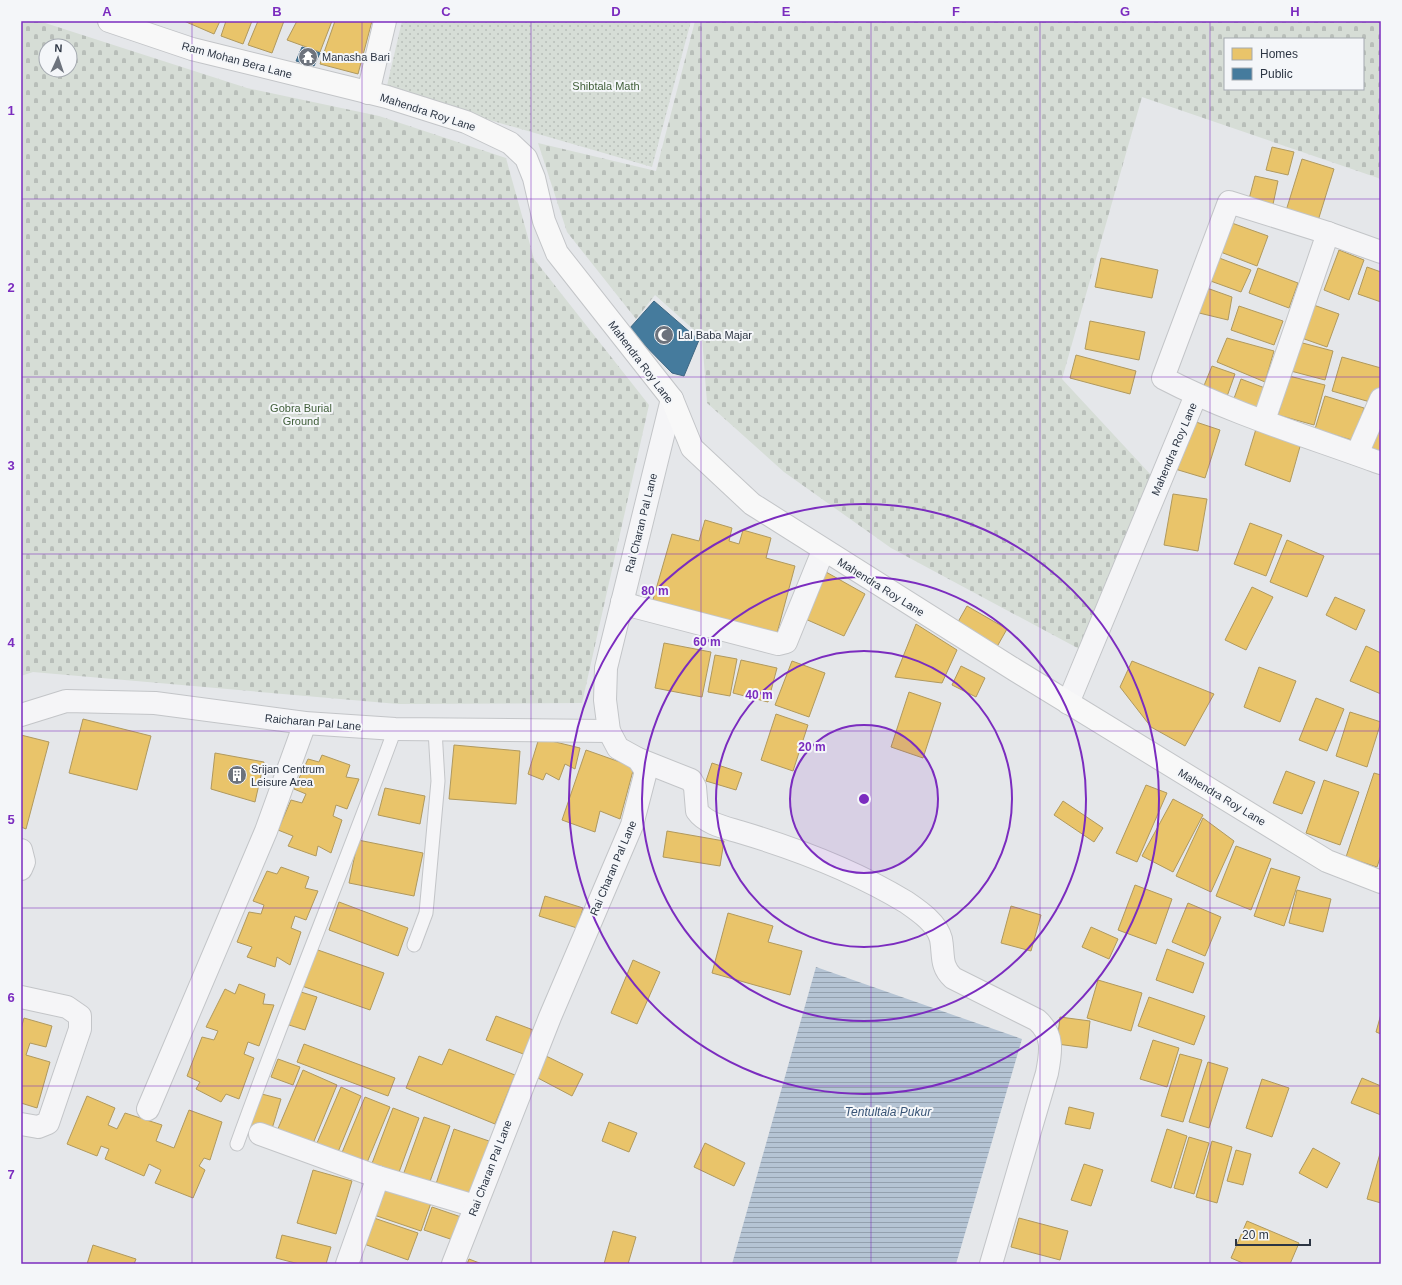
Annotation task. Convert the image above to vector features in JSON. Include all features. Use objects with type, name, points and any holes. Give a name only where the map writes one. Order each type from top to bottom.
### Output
[{"type":"street","name":"Ram Mohan Bera Lane","points":[[109,21],[192,49],[368,93]]},
{"type":"street","points":[[368,93],[385,21]]},
{"type":"street","name":"Mahendra Roy Lane","points":[[368,93],[466,122],[510,143],[526,158],[534,178],[544,222],[557,253],[672,399],[692,448],[752,504],[1068,703],[1327,861],[1381,882]]},
{"type":"street","name":"Mahendra Roy Lane","points":[[1381,252],[1328,233],[1229,202],[1163,378],[1196,395],[1381,462]]},
{"type":"street","points":[[1264,420],[1328,233]]},
{"type":"street","name":"Mahendra Roy Lane","points":[[1068,703],[1196,395]]},
{"type":"street","name":"Rai Charan Pal Lane","points":[[453,1264],[550,1016],[632,825],[646,771],[638,759],[618,748],[609,731],[605,700],[606,668],[672,399]]},
{"type":"street","points":[[1357,454],[1381,399]]},
{"type":"street","points":[[622,602],[778,644],[786,642],[823,550]]},
{"type":"street","name":"Raicharan Pal Lane","points":[[21,715],[66,701],[155,704],[305,723],[395,729],[609,731]]},
{"type":"street","points":[[148,1109],[266,831],[305,723]]},
{"type":"street","points":[[638,759],[691,780],[695,787],[697,811],[705,819],[723,827],[809,856],[872,884],[905,902],[928,918],[936,929],[940,939],[943,965],[947,973],[952,978],[1043,1025],[1050,1041],[1051,1052],[1047,1073],[1006,1218],[991,1264]]},
{"type":"street","points":[[21,850],[24,862],[21,868]]},
{"type":"street","points":[[21,997],[67,1007],[80,1016],[80,1029],[48,1122],[38,1127],[21,1124]]},
{"type":"street","points":[[260,1134],[378,1177],[475,1206]]},
{"type":"street","points":[[347,1264],[378,1177]]},
{"type":"lane","points":[[237,1144],[267,1060],[341,873],[395,729]]},
{"type":"lane","points":[[414,945],[426,913],[438,781],[435,730]]},
{"type":"green space","name":"Gobra Burial Ground","points":[[21,21],[39,21],[247,88],[379,116],[506,158],[534,259],[649,405],[582,703],[398,704],[33,672],[21,676]]},
{"type":"green space","name":"Shibtala Math","points":[[402,21],[691,21],[652,167],[386,90]]},
{"type":"green space","points":[[695,21],[1381,21],[1381,179],[1142,97],[1062,379],[1151,475],[1083,651],[891,548],[784,472],[707,403],[702,337],[655,295],[636,319],[567,232],[538,143],[656,171]]},
{"type":"water","name":"Tentultala Pukur","points":[[816,967],[1022,1039],[956,1264],[732,1264]]},
{"type":"building: Homes","points":[[184,21],[220,21],[214,34]]},
{"type":"building: Homes","points":[[226,21],[252,21],[243,44],[221,36]]},
{"type":"building: Homes","points":[[258,21],[284,21],[272,53],[248,45]]},
{"type":"building: Homes","points":[[297,21],[332,21],[320,52],[287,40]]},
{"type":"building: Homes","points":[[335,21],[372,21],[358,74],[320,64]]},
{"type":"building: Homes","points":[[1272,147],[1294,152],[1288,175],[1266,170]]},
{"type":"building: Homes","points":[[1302,159],[1334,169],[1317,224],[1285,214]]},
{"type":"building: Homes","points":[[1255,176],[1278,181],[1272,209],[1248,203]]},
{"type":"building: Homes","points":[[1229,222],[1268,236],[1257,266],[1218,251]]},
{"type":"building: Homes","points":[[1339,250],[1364,260],[1349,300],[1324,290]]},
{"type":"building: Homes","points":[[1214,256],[1251,270],[1241,292],[1205,279]]},
{"type":"building: Homes","points":[[1101,258],[1158,270],[1152,298],[1095,287]]},
{"type":"building: Homes","points":[[1367,267],[1381,272],[1381,302],[1358,294]]},
{"type":"building: Homes","points":[[1258,268],[1298,283],[1289,308],[1249,293]]},
{"type":"building: Homes","points":[[1204,287],[1232,297],[1228,320],[1195,312]]},
{"type":"building: Homes","points":[[1308,303],[1339,314],[1327,347],[1296,336]]},
{"type":"building: Homes","points":[[1239,306],[1283,321],[1274,345],[1231,330]]},
{"type":"building: Homes","points":[[1090,321],[1145,332],[1139,360],[1085,349]]},
{"type":"building: Homes","points":[[1227,338],[1274,351],[1265,382],[1217,362]]},
{"type":"building: Homes","points":[[1295,341],[1333,351],[1325,380],[1287,370]]},
{"type":"building: Homes","points":[[1076,355],[1136,371],[1130,394],[1070,378]]},
{"type":"building: Homes","points":[[1342,357],[1381,368],[1381,389],[1377,404],[1332,391]]},
{"type":"building: Homes","points":[[1212,366],[1235,374],[1225,402],[1201,393]]},
{"type":"building: Homes","points":[[1289,376],[1325,385],[1314,425],[1278,415]]},
{"type":"building: Homes","points":[[1241,379],[1265,388],[1257,414],[1232,404]]},
{"type":"building: Homes","points":[[1325,396],[1364,408],[1355,441],[1315,429]]},
{"type":"building: Homes","points":[[1381,415],[1381,456],[1364,447]]},
{"type":"building: Homes","points":[[1190,420],[1220,430],[1205,478],[1175,469]]},
{"type":"building: Homes","points":[[1256,429],[1301,443],[1290,482],[1245,465]]},
{"type":"building: Homes","points":[[1173,494],[1207,499],[1198,551],[1164,545]]},
{"type":"building: Homes","points":[[705,520],[732,528],[729,541],[739,544],[743,530],[771,538],[766,558],[795,566],[776,637],[652,603],[672,534],[699,541]]},
{"type":"building: Homes","points":[[1250,523],[1282,535],[1266,576],[1234,564]]},
{"type":"building: Homes","points":[[1287,540],[1324,556],[1307,597],[1270,582]]},
{"type":"building: Homes","points":[[826,572],[865,594],[844,636],[803,618]]},
{"type":"building: Homes","points":[[1252,587],[1273,597],[1246,650],[1225,640]]},
{"type":"building: Homes","points":[[1335,597],[1365,610],[1356,630],[1326,615]]},
{"type":"building: Homes","points":[[967,606],[1007,629],[994,652],[954,629]]},
{"type":"building: Homes","points":[[916,624],[957,650],[942,683],[895,677]]},
{"type":"building: Homes","points":[[664,643],[711,652],[702,697],[655,688]]},
{"type":"building: Homes","points":[[1366,646],[1381,653],[1381,694],[1350,681]]},
{"type":"building: Homes","points":[[715,655],[737,659],[730,696],[708,692]]},
{"type":"building: Homes","points":[[741,660],[777,668],[768,702],[733,693]]},
{"type":"building: Homes","points":[[792,661],[825,673],[809,717],[775,705]]},
{"type":"building: Homes","points":[[1132,661],[1214,694],[1185,746],[1151,727],[1120,687]]},
{"type":"building: Homes","points":[[961,666],[985,678],[976,697],[952,685]]},
{"type":"building: Homes","points":[[1259,667],[1296,681],[1280,722],[1244,707]]},
{"type":"building: Homes","points":[[909,692],[941,703],[923,758],[891,747]]},
{"type":"building: Homes","points":[[1316,698],[1344,709],[1327,751],[1299,740]]},
{"type":"building: Homes","points":[[1350,712],[1381,722],[1367,767],[1336,756]]},
{"type":"building: Homes","points":[[776,714],[808,725],[793,771],[761,760]]},
{"type":"building: Homes","points":[[83,719],[151,736],[137,790],[69,773]]},
{"type":"building: Homes","points":[[21,735],[49,742],[26,829],[21,827]]},
{"type":"building: Homes","points":[[539,738],[580,748],[575,769],[565,764],[559,780],[546,773],[543,780],[528,774]]},
{"type":"building: Homes","points":[[454,745],[520,751],[516,804],[449,799]]},
{"type":"building: Homes","points":[[586,750],[634,767],[620,819],[600,811],[595,832],[562,820]]},
{"type":"building: Homes","name":"Srijan Centrum Leisure Area","points":[[215,753],[264,762],[255,802],[211,789]]},
{"type":"building: Homes","points":[[322,755],[350,765],[346,777],[359,779],[347,809],[336,805],[333,816],[342,820],[331,853],[318,846],[316,856],[288,846],[293,836],[278,830],[291,800],[302,803],[306,794],[294,789],[308,759],[319,762]]},
{"type":"building: Homes","points":[[712,763],[742,773],[736,790],[706,781]]},
{"type":"building: Homes","points":[[1286,771],[1315,782],[1302,814],[1273,803]]},
{"type":"building: Homes","points":[[1374,773],[1381,775],[1381,855],[1377,867],[1346,857]]},
{"type":"building: Homes","points":[[1324,780],[1359,792],[1340,845],[1306,833]]},
{"type":"building: Homes","points":[[1146,785],[1167,793],[1137,862],[1116,853]]},
{"type":"building: Homes","points":[[385,788],[425,796],[420,824],[378,815]]},
{"type":"building: Homes","points":[[1173,799],[1203,815],[1173,872],[1142,856]]},
{"type":"building: Homes","points":[[1063,801],[1103,828],[1094,842],[1054,815]]},
{"type":"building: Homes","points":[[1203,818],[1234,841],[1211,892],[1176,876]]},
{"type":"building: Homes","points":[[667,831],[724,841],[720,866],[663,857]]},
{"type":"building: Homes","points":[[358,840],[423,853],[414,896],[349,883]]},
{"type":"building: Homes","points":[[1236,846],[1271,859],[1251,910],[1216,896]]},
{"type":"building: Homes","points":[[281,867],[309,877],[305,888],[318,891],[306,920],[295,916],[291,928],[301,932],[290,965],[277,957],[275,967],[247,957],[252,947],[237,942],[249,912],[261,914],[264,905],[253,901],[267,871],[277,874]]},
{"type":"building: Homes","points":[[1271,868],[1300,877],[1284,926],[1254,916]]},
{"type":"building: Homes","points":[[1135,885],[1172,899],[1156,944],[1118,930]]},
{"type":"building: Homes","points":[[1297,890],[1331,899],[1323,932],[1289,923]]},
{"type":"building: Homes","points":[[545,896],[583,908],[577,928],[539,916]]},
{"type":"building: Homes","points":[[339,902],[408,928],[398,956],[329,930]]},
{"type":"building: Homes","points":[[1188,903],[1221,917],[1205,956],[1172,942]]},
{"type":"building: Homes","points":[[1011,906],[1041,915],[1031,951],[1001,943]]},
{"type":"building: Homes","points":[[728,913],[773,926],[768,942],[802,951],[790,995],[712,973]]},
{"type":"building: Homes","points":[[1091,927],[1118,939],[1109,959],[1082,947]]},
{"type":"building: Homes","points":[[315,949],[384,973],[370,1010],[302,986]]},
{"type":"building: Homes","points":[[1167,949],[1204,963],[1193,993],[1156,980]]},
{"type":"building: Homes","points":[[633,960],[660,972],[637,1024],[611,1013]]},
{"type":"building: Homes","points":[[1098,980],[1142,993],[1131,1031],[1087,1018]]},
{"type":"building: Homes","points":[[239,984],[265,994],[263,1004],[274,1005],[259,1046],[248,1042],[244,1054],[254,1058],[239,1099],[226,1094],[221,1102],[196,1089],[200,1082],[187,1076],[202,1037],[214,1040],[218,1031],[206,1027],[225,989],[235,994]]},
{"type":"building: Homes","points":[[301,992],[317,997],[305,1030],[289,1025]]},
{"type":"building: Homes","points":[[1149,997],[1205,1016],[1194,1045],[1138,1026]]},
{"type":"building: Homes","points":[[1381,1014],[1381,1034],[1376,1032]]},
{"type":"building: Homes","points":[[496,1016],[536,1031],[526,1055],[486,1040]]},
{"type":"building: Homes","points":[[1060,1017],[1090,1021],[1087,1048],[1057,1044]]},
{"type":"building: Homes","points":[[24,1018],[52,1026],[46,1047],[30,1043],[26,1055],[50,1062],[37,1108],[21,1103],[21,1029]]},
{"type":"building: Homes","points":[[1153,1040],[1179,1048],[1167,1087],[1140,1079]]},
{"type":"building: Homes","points":[[304,1044],[395,1078],[388,1096],[297,1062]]},
{"type":"building: Homes","points":[[449,1049],[515,1075],[495,1124],[406,1088],[419,1056],[442,1065]]},
{"type":"building: Homes","points":[[1180,1054],[1202,1060],[1183,1122],[1161,1116]]},
{"type":"building: Homes","points":[[546,1056],[583,1074],[572,1096],[536,1077]]},
{"type":"building: Homes","points":[[278,1059],[300,1067],[293,1085],[271,1077]]},
{"type":"building: Homes","points":[[1208,1062],[1228,1068],[1209,1128],[1189,1122]]},
{"type":"building: Homes","points":[[303,1070],[337,1085],[312,1146],[277,1131]]},
{"type":"building: Homes","points":[[1362,1078],[1381,1086],[1381,1115],[1351,1103]]},
{"type":"building: Homes","points":[[1262,1079],[1289,1088],[1272,1137],[1246,1128]]},
{"type":"building: Homes","points":[[341,1087],[361,1096],[338,1152],[317,1143]]},
{"type":"building: Homes","points":[[258,1093],[281,1099],[271,1132],[249,1126]]},
{"type":"building: Homes","points":[[87,1096],[115,1108],[108,1125],[117,1129],[125,1113],[162,1125],[156,1141],[174,1148],[189,1110],[222,1122],[210,1160],[204,1158],[199,1166],[205,1170],[193,1198],[155,1183],[161,1170],[149,1164],[144,1176],[105,1159],[109,1149],[101,1146],[97,1156],[67,1144]]},
{"type":"building: Homes","points":[[365,1097],[390,1107],[366,1165],[341,1155]]},
{"type":"building: Homes","points":[[1069,1107],[1094,1113],[1090,1129],[1065,1124]]},
{"type":"building: Homes","points":[[393,1108],[419,1118],[398,1175],[371,1166]]},
{"type":"building: Homes","points":[[424,1117],[450,1126],[428,1187],[402,1178]]},
{"type":"building: Homes","points":[[609,1122],[637,1133],[629,1152],[602,1141]]},
{"type":"building: Homes","points":[[454,1129],[489,1141],[469,1199],[435,1187]]},
{"type":"building: Homes","points":[[1167,1129],[1187,1136],[1171,1188],[1151,1181]]},
{"type":"building: Homes","points":[[1189,1137],[1209,1143],[1194,1194],[1174,1188]]},
{"type":"building: Homes","points":[[1212,1141],[1232,1147],[1217,1203],[1196,1197]]},
{"type":"building: Homes","points":[[705,1143],[745,1163],[734,1186],[694,1167]]},
{"type":"building: Homes","points":[[1313,1148],[1340,1163],[1327,1188],[1299,1173]]},
{"type":"building: Homes","points":[[1236,1150],[1251,1154],[1243,1185],[1227,1181]]},
{"type":"building: Homes","points":[[1381,1150],[1381,1203],[1367,1199]]},
{"type":"building: Homes","points":[[1084,1164],[1103,1170],[1091,1206],[1071,1200]]},
{"type":"building: Homes","points":[[313,1170],[352,1181],[336,1234],[297,1223]]},
{"type":"building: Homes","points":[[382,1183],[432,1200],[421,1231],[371,1214]]},
{"type":"building: Homes","points":[[432,1207],[464,1218],[456,1241],[424,1230]]},
{"type":"building: Homes","points":[[374,1218],[418,1233],[408,1260],[364,1244]]},
{"type":"building: Homes","points":[[1019,1218],[1068,1231],[1060,1260],[1011,1247]]},
{"type":"building: Homes","points":[[1247,1221],[1299,1243],[1290,1264],[1245,1264],[1231,1258]]},
{"type":"building: Homes","points":[[613,1231],[636,1237],[628,1264],[604,1264]]},
{"type":"building: Homes","points":[[282,1235],[331,1247],[326,1264],[299,1264],[276,1258]]},
{"type":"building: Homes","points":[[93,1245],[136,1259],[134,1264],[87,1264]]},
{"type":"building: Homes","points":[[469,1259],[482,1264],[467,1264]]},
{"type":"building: Public","name":"Manasha Bari","points":[[302,47],[320,53],[314,66],[296,61]]},
{"type":"building: Public","name":"Lal Baba Majar","points":[[654,301],[699,340],[684,376],[672,373],[629,329]]},
{"type":"place","name":"Manasha Bari","points":[[308,57]]},
{"type":"place","name":"Lal Baba Majar","points":[[664,335]]},
{"type":"place","name":"Srijan Centrum Leisure Area","points":[[237,775]]}]
